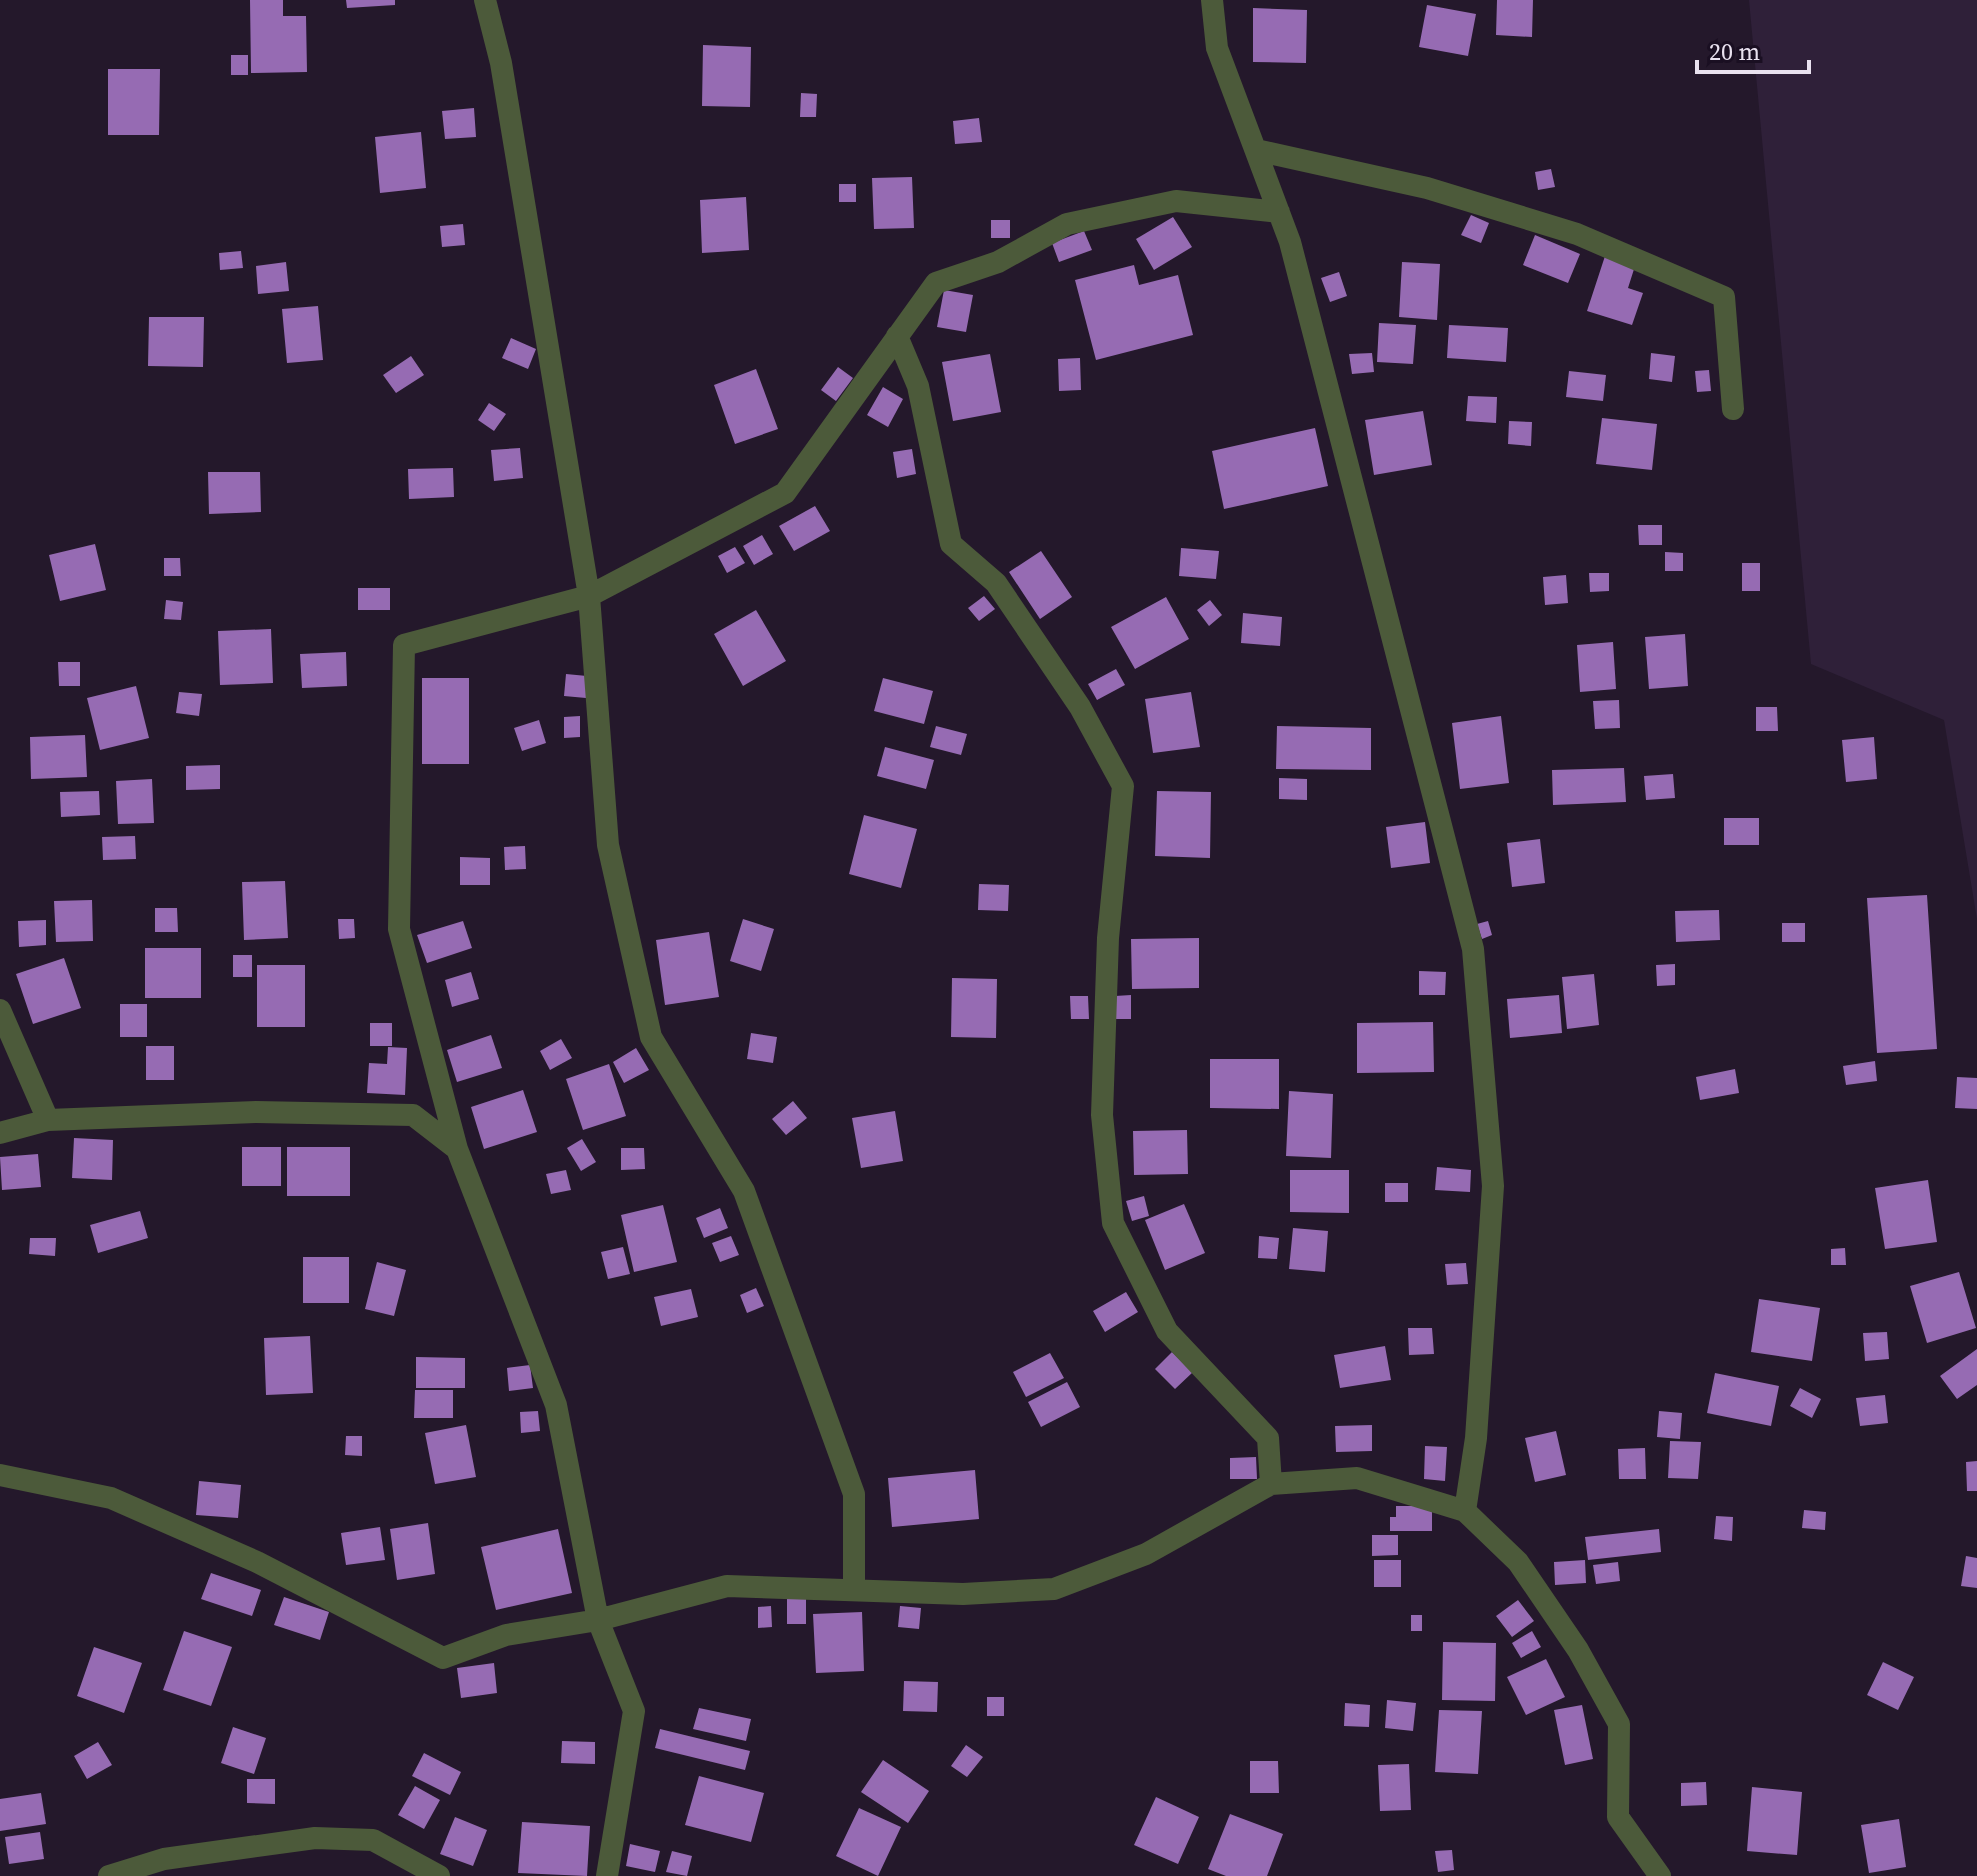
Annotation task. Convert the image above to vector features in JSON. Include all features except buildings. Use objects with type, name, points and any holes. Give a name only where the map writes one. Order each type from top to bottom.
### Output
[{"type":"street","points":[[485,0],[501,63],[589,596],[608,845],[651,1037],[744,1191],[854,1494],[854,1589]]},
{"type":"street","points":[[1212,0],[1217,48],[1290,242],[1473,949],[1493,1186],[1476,1438],[1465,1511]]},
{"type":"street","points":[[1256,150],[1427,188],[1577,234],[1724,297],[1733,409]]},
{"type":"street","points":[[607,1876],[634,1711],[598,1620],[556,1405],[457,1149],[399,929],[404,645],[589,596],[785,493],[936,283],[998,262],[1067,224],[1176,201],[1279,212]]},
{"type":"street","points":[[897,336],[918,386],[951,544],[996,583],[1080,707],[1123,786],[1108,938],[1102,1115],[1113,1223],[1167,1331],[1268,1438],[1271,1484]]},
{"type":"street","points":[[0,1010],[48,1120]]},
{"type":"street","points":[[0,1133],[48,1120],[256,1112],[413,1115],[457,1149]]},
{"type":"street","points":[[0,1475],[111,1498],[257,1562],[443,1658],[506,1635],[598,1620],[727,1586],[963,1594],[1054,1589],[1146,1554],[1271,1484],[1357,1478],[1465,1511],[1518,1562],[1578,1650],[1619,1724],[1618,1817],[1660,1876]]},
{"type":"street","points":[[109,1876],[164,1859],[315,1838],[373,1840],[439,1876]]},
{"type":"shaded area","points":[[1749,0],[1977,0],[1977,919],[1944,720],[1811,664]]}]
